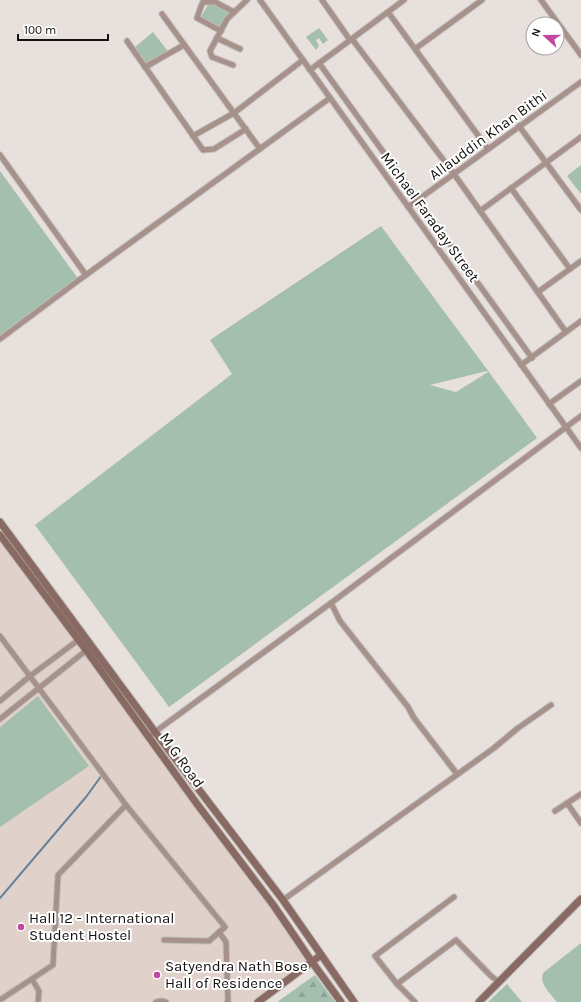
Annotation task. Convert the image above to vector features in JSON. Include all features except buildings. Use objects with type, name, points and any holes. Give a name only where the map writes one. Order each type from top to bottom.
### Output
[{"type":"street","points":[[233,65],[212,57],[210,51],[227,19],[247,0]]},
{"type":"street","name":"Michael Faraday Street","points":[[260,0],[581,448]]},
{"type":"street","points":[[322,0],[454,174],[566,332]]},
{"type":"street","points":[[310,70],[404,0]]},
{"type":"street","points":[[415,49],[482,0]]},
{"type":"street","points":[[541,0],[581,55]]},
{"type":"street","points":[[221,31],[197,18],[204,2],[215,2],[234,12]]},
{"type":"street","points":[[388,12],[488,149]]},
{"type":"street","points":[[162,14],[260,149]]},
{"type":"street","points":[[217,38],[240,49]]},
{"type":"street","points":[[127,40],[203,150],[214,149],[246,129]]},
{"type":"street","points":[[145,67],[184,45]]},
{"type":"street","points":[[193,136],[234,113],[303,60]]},
{"type":"street","points":[[319,64],[532,358]]},
{"type":"street","name":"Allauddin Khan Bithi","points":[[408,207],[581,82]]},
{"type":"street","points":[[0,339],[330,98]]},
{"type":"street","points":[[519,126],[581,210]]},
{"type":"street","points":[[480,211],[581,137]]},
{"type":"street","points":[[0,155],[86,275]]},
{"type":"street","points":[[512,188],[570,269]]},
{"type":"street","points":[[538,292],[581,261]]},
{"type":"street","points":[[521,365],[581,321]]},
{"type":"street","points":[[550,404],[581,381]]},
{"type":"street","points":[[148,737],[331,603],[581,416]]},
{"type":"street","points":[[0,522],[81,638],[30,676],[0,701]]},
{"type":"street","name":"M G Road","points":[[0,535],[89,648],[148,737],[274,906],[341,1002]]},
{"type":"street","points":[[331,603],[340,622],[408,707],[414,718],[457,774]]},
{"type":"street","points":[[0,636],[126,805],[225,927],[209,941],[164,940]]},
{"type":"street","points":[[0,720],[89,648],[155,732],[300,924],[354,1002]]},
{"type":"street","points":[[282,900],[494,748],[518,728],[551,705]]},
{"type":"street","points":[[555,811],[580,794]]},
{"type":"street","points":[[567,803],[581,823]]},
{"type":"street","points":[[0,1000],[53,965],[58,875],[126,805]]},
{"type":"street","points":[[415,1002],[397,984],[375,956],[454,897]]},
{"type":"street","points":[[479,1002],[581,899]]},
{"type":"street","points":[[219,932],[226,942],[227,1002]]},
{"type":"street","points":[[397,984],[456,940],[491,976],[499,982]]},
{"type":"street","points":[[258,1002],[322,955]]},
{"type":"street","points":[[32,979],[39,991],[38,1002]]},
{"type":"street","points":[[156,1002],[161,1000],[166,1002]]},
{"type":"shaded area","points":[[0,533],[312,959],[252,1002],[0,1002]]},
{"type":"green space","points":[[211,0],[234,13],[224,31],[200,18]]},
{"type":"green space","points":[[319,28],[328,40],[323,44],[319,38],[316,40],[319,46],[316,50],[306,37]]},
{"type":"green space","points":[[153,32],[170,54],[150,69],[135,47]]},
{"type":"green space","points":[[581,165],[581,194],[567,176]]},
{"type":"green space","points":[[0,171],[79,280],[0,337]]},
{"type":"green space","points":[[381,226],[537,438],[169,707],[35,525],[232,374],[210,340]],"holes":[[[488,372],[456,392],[430,385]]]},
{"type":"green space","points":[[38,696],[89,766],[0,827],[0,727]]},
{"type":"green space","points":[[581,943],[581,1002],[557,1002],[544,985],[542,977],[543,973]]},
{"type":"green space","points":[[315,975],[335,1002],[277,1002]]},
{"type":"green space","points":[[507,984],[522,1002],[488,1002]]},
{"type":"waterway","points":[[0,898],[86,797],[102,775]]},
{"type":"place","name":"Hall 12 - International Student Hostel","points":[[21,927]]},
{"type":"place","name":"Satyendra Nath Bose Hall of Residence","points":[[157,975]]}]
